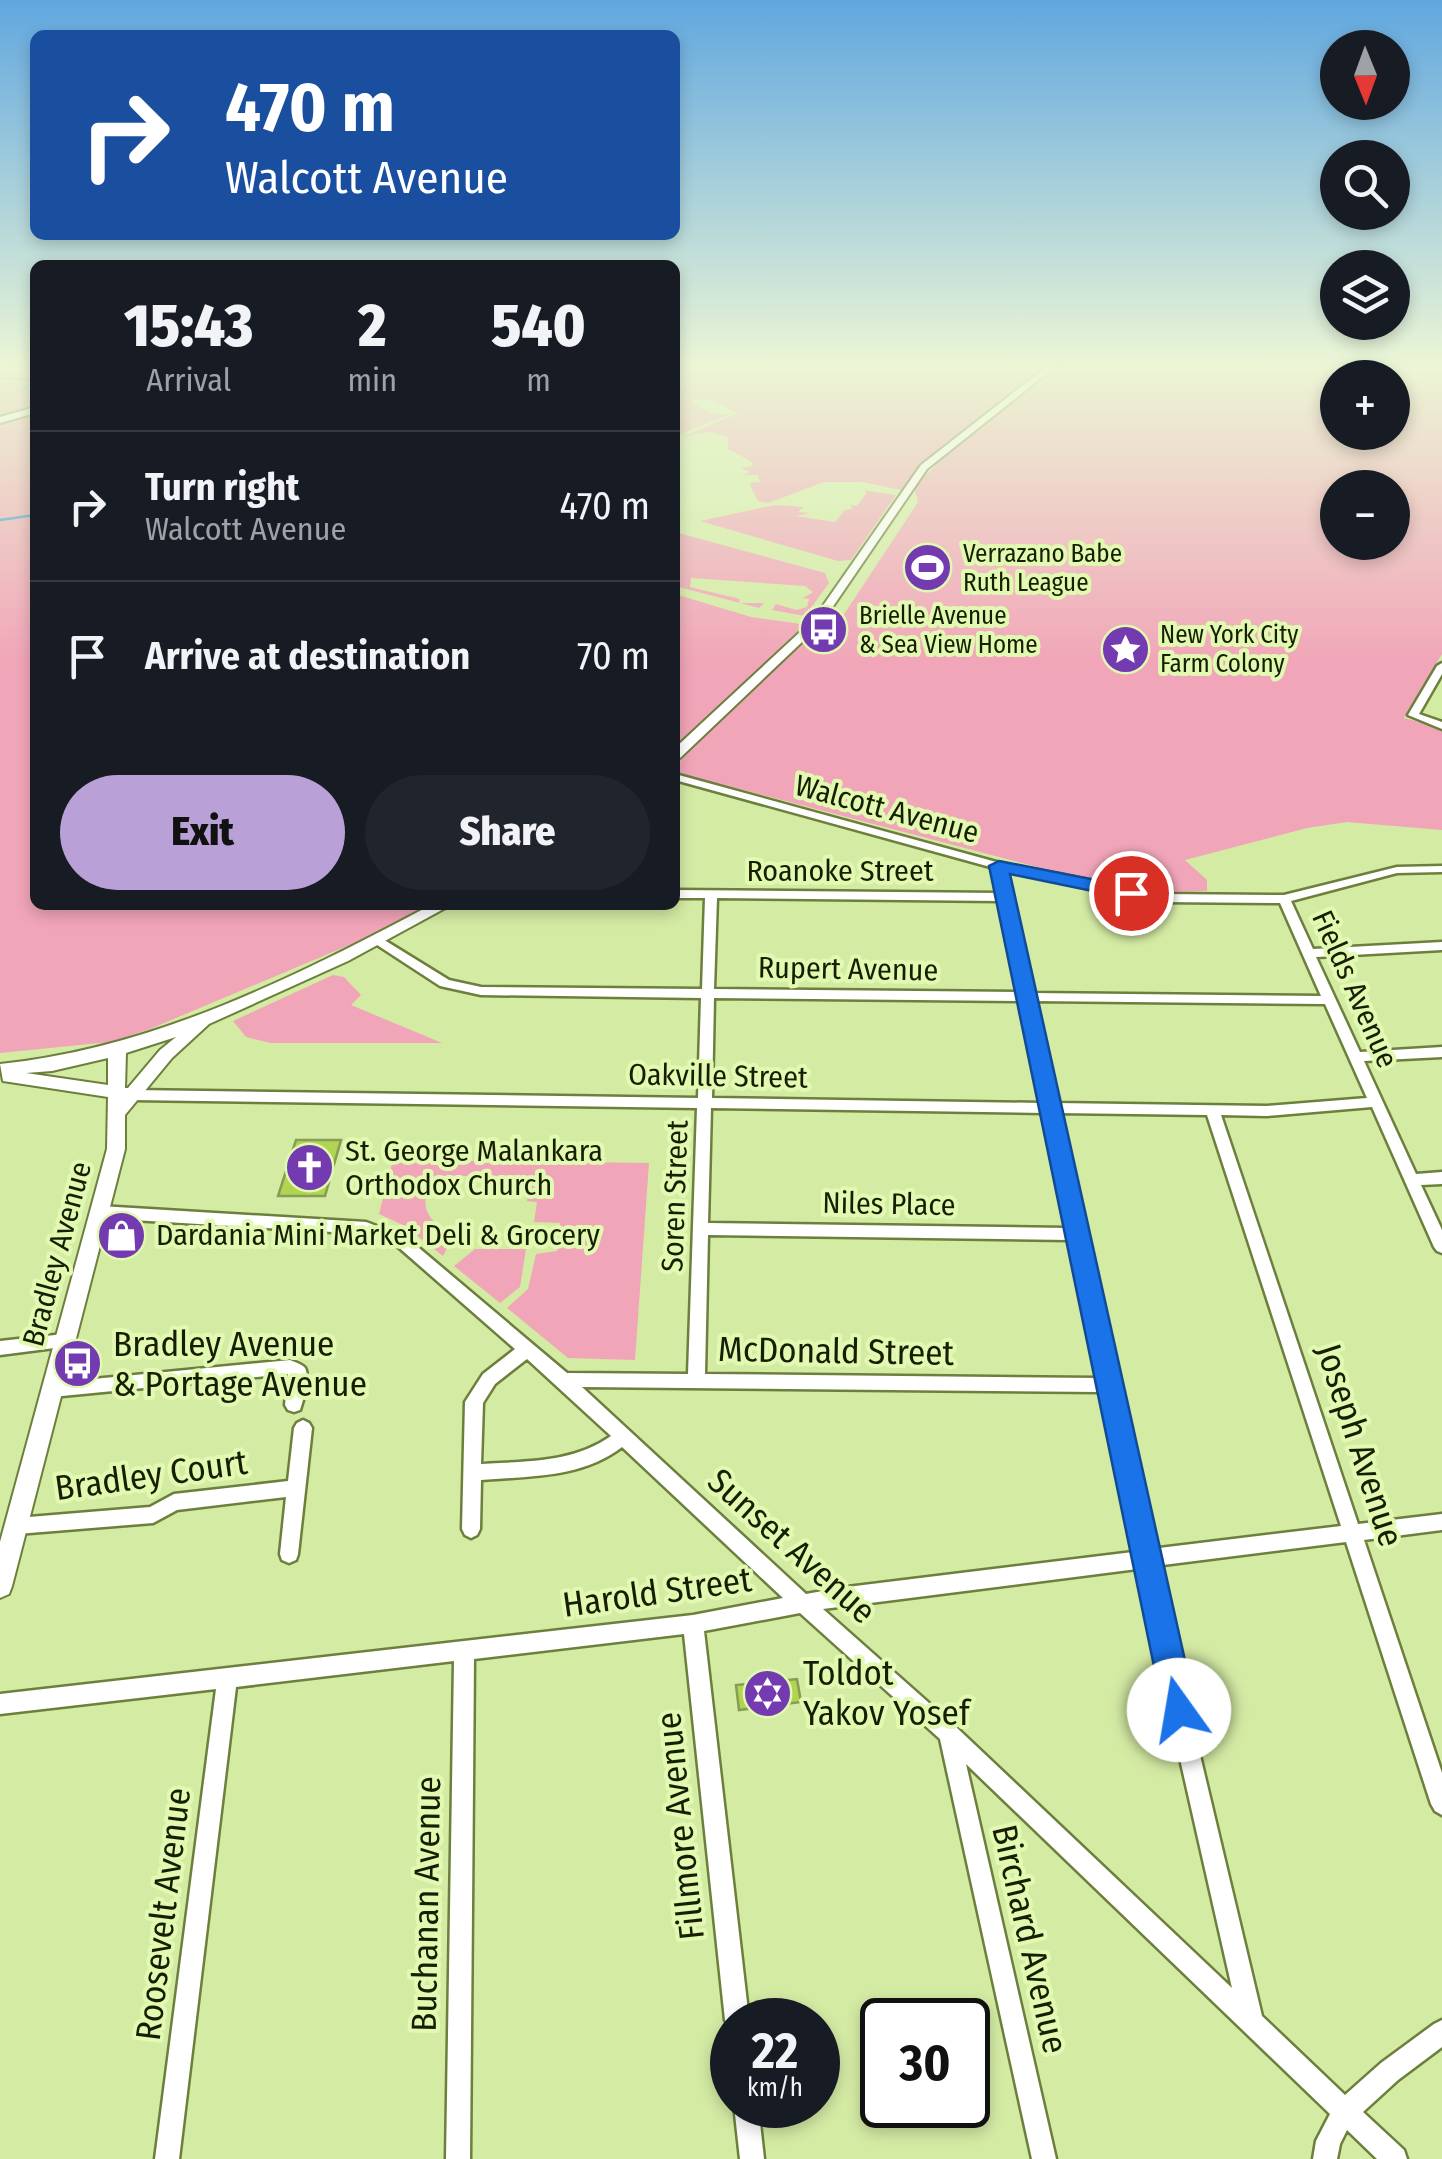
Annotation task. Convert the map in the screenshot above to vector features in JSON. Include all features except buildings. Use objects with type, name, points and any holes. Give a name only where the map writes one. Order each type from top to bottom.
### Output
[{"type":"street","points":[[680,749],[817,622],[928,464]]},
{"type":"street","points":[[1440,672],[1414,717],[1442,726]]},
{"type":"street","name":"Walcott Avenue","points":[[680,778],[999,866],[1160,898],[1284,899],[1397,870],[1442,869]]},
{"type":"street","points":[[999,866],[1144,1556],[1250,2017]]},
{"type":"street","name":"Roanoke Street","points":[[680,894],[1004,897]]},
{"type":"street","name":"Soren Street","points":[[696,1380],[711,895]]},
{"type":"street","name":"Fields Avenue","points":[[1284,899],[1442,1247]]},
{"type":"street","points":[[0,1072],[117,1051],[222,1010],[377,941],[434,910]]},
{"type":"street","name":"Rupert Avenue","points":[[377,941],[460,988],[1330,1000]]},
{"type":"street","points":[[1308,953],[1442,946]]},
{"type":"street","points":[[0,1072],[122,1100],[166,1054],[222,1010]]},
{"type":"street","name":"Bradley Avenue","points":[[0,1586],[116,1148],[122,1100],[117,1051]]},
{"type":"street","points":[[1356,1057],[1442,1052]]},
{"type":"street","name":"Oakville Street","points":[[122,1100],[1267,1110],[1303,1105]]},
{"type":"street","name":"Fields Avenue","points":[[1303,1105],[1376,1102]]},
{"type":"street","name":"Joseph Avenue","points":[[1212,1109],[1442,1804]]},
{"type":"street","points":[[1412,1180],[1442,1178]]},
{"type":"street","name":"Sunset Avenue","points":[[100,1212],[248,1218],[386,1233],[401,1241],[564,1380],[621,1438],[949,1734],[1395,2159]]},
{"type":"street","name":"Niles Place","points":[[702,1229],[1075,1234]]},
{"type":"street","points":[[0,1348],[64,1342]]},
{"type":"street","points":[[471,1529],[478,1392],[527,1349]]},
{"type":"street","points":[[52,1390],[294,1368],[298,1372],[294,1405]]},
{"type":"street","name":"McDonald Street","points":[[564,1380],[1107,1385]]},
{"type":"street","points":[[288,1554],[302,1428]]},
{"type":"street","points":[[472,1473],[594,1459],[621,1438]]},
{"type":"street","name":"Bradley Court","points":[[16,1526],[153,1515],[174,1502],[295,1488]]},
{"type":"street","name":"Harold Street","points":[[0,1704],[693,1624],[800,1602],[1144,1556],[1442,1522]]},
{"type":"street","name":"Fillmore Avenue","points":[[693,1624],[735,1998]]},
{"type":"street","name":"Buchanan Avenue","points":[[458,2159],[464,1651]]},
{"type":"street","name":"Roosevelt Avenue","points":[[168,2159],[227,1678]]},
{"type":"street","name":"Birchard Avenue","points":[[949,1734],[1044,2159]]},
{"type":"street","points":[[1325,2159],[1331,2129],[1346,2111],[1442,2032]]},
{"type":"street","points":[[749,2128],[752,2159]]},
{"type":"shaded area","points":[[0,464],[30,464],[30,910],[418,910],[359,941],[150,1029],[110,1042],[0,1053]]},
{"type":"shaded area","points":[[925,464],[901,490],[863,482],[824,482],[768,503],[758,501],[749,483],[760,482],[758,475],[744,475],[750,472],[741,468]]},
{"type":"shaded area","points":[[937,464],[1442,464],[1442,654],[1404,718],[1442,728],[1442,830],[1347,822],[1307,828],[1185,860],[1207,880],[1207,891],[1170,892],[1071,876],[680,773],[680,761],[754,686],[800,646],[837,625],[918,502],[914,487]]},
{"type":"shaded area","points":[[862,490],[896,495],[851,560],[838,561],[700,521],[775,505],[804,507],[798,512],[810,513],[796,516],[835,522],[845,510],[853,509],[850,505],[857,506],[867,492]]},
{"type":"shaded area","points":[[680,533],[825,573],[829,583],[805,616],[772,610],[776,604],[796,610],[807,607],[809,599],[803,598],[813,592],[805,586],[691,578],[690,587],[740,599],[739,603],[680,587]]},
{"type":"shaded area","points":[[680,596],[751,617],[808,625],[680,742]]},
{"type":"shaded area","points":[[333,975],[344,977],[361,995],[351,1005],[442,1043],[271,1043],[246,1037],[233,1021]]},
{"type":"shaded area","points":[[393,1160],[649,1163],[635,1360],[568,1358],[507,1308],[528,1289],[536,1254],[557,1251],[560,1223],[534,1222],[537,1202],[527,1201],[531,1176],[463,1176],[430,1188],[427,1211],[450,1242],[443,1256],[405,1226],[379,1214]]},
{"type":"shaded area","points":[[475,1249],[526,1249],[520,1287],[500,1303],[454,1266]]},
{"type":"waterway","points":[[0,520],[30,516]]},
{"type":"place","name":"Verrazano Babe Ruth League","points":[[928,568]]},
{"type":"place","name":"Brielle Avenue & Sea View Home","points":[[824,630]]},
{"type":"place","name":"New York City Farm Colony","points":[[1125,649]]},
{"type":"place","name":"St. George Malankara Orthodox Church","points":[[310,1168]]},
{"type":"place","name":"Dardania Mini Market Deli & Grocery","points":[[121,1235]]},
{"type":"place","name":"Bradley Avenue & Portage Avenue","points":[[78,1364]]},
{"type":"place","name":"Toldot Yakov Yosef","points":[[768,1693]]},
{"type":"route","points":[[1131,893],[999,866],[1179,1710]]}]
